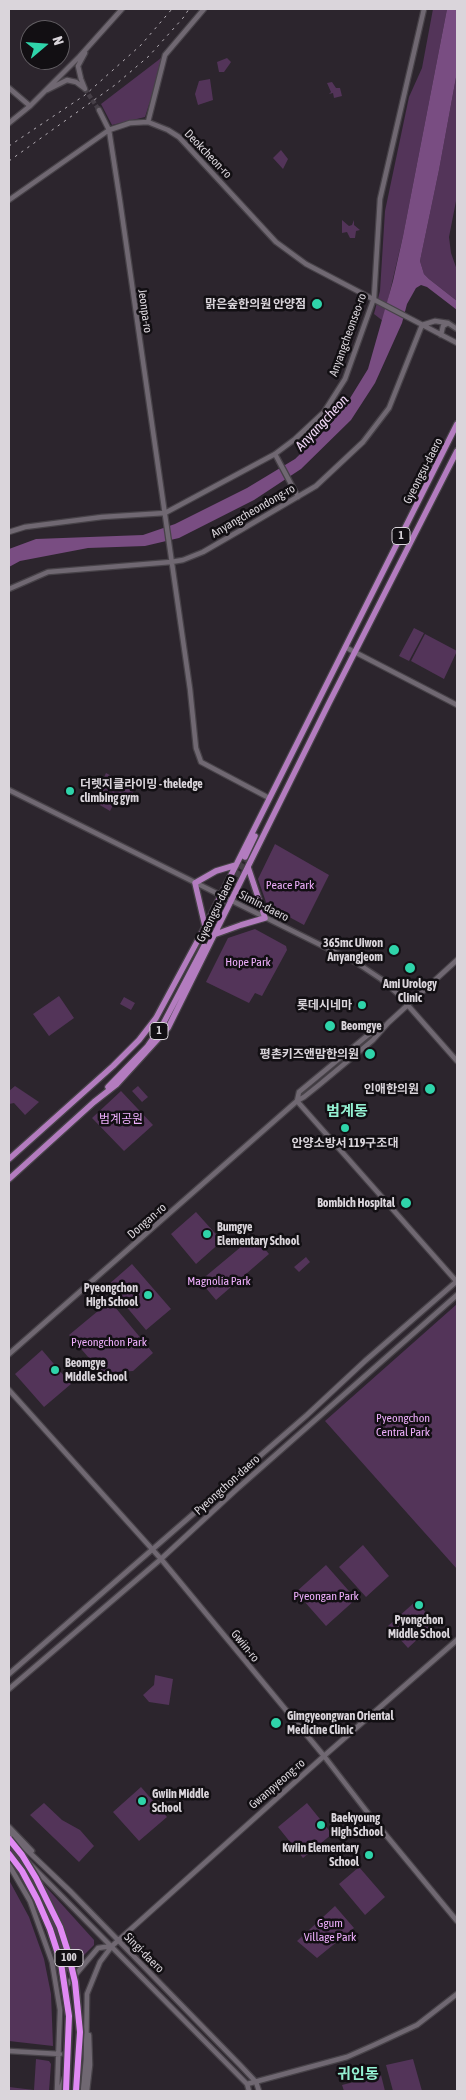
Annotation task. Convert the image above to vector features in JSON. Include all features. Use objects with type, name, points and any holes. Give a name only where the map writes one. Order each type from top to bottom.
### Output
[{"type":"highway","name":"100","points":[[9,1841],[22,1855],[36,1878],[60,1927],[68,1952],[75,1982],[80,2032],[76,2091]]},
{"type":"highway","name":"100","points":[[9,1855],[22,1871],[37,1899],[50,1929],[60,1963],[70,2016],[69,2057],[62,2091]]},
{"type":"main road","name":"Gyeongsu-daero","points":[[85,1091],[139,1040],[156,1018],[205,927],[457,424]]},
{"type":"main road","name":"Gyeongsu-daero","points":[[9,1179],[94,1102],[117,1084],[168,1028],[328,705],[457,452]]},
{"type":"main road","name":"Gyeongsu-daero","points":[[311,714],[247,858],[297,760],[328,705]]},
{"type":"main road","points":[[205,927],[195,883],[216,871],[236,865]]},
{"type":"main road","points":[[216,934],[265,918],[248,867]]},
{"type":"main road","name":"Gyeongsu-daero","points":[[9,1159],[142,1042],[159,1021],[202,944],[163,1024],[153,1040],[94,1102]]},
{"type":"street","points":[[9,123],[45,91],[122,9]]},
{"type":"street","points":[[148,122],[165,56],[204,9]]},
{"type":"street","name":"Anyangcheonseo-ro","points":[[9,532],[25,527],[102,517],[165,515],[275,454],[295,439],[324,412],[345,380],[374,298],[380,200],[424,9]]},
{"type":"street","points":[[45,91],[67,80],[76,82],[85,89],[78,66],[89,44]]},
{"type":"street","points":[[9,88],[30,106]]},
{"type":"street","name":"Jeonpa-ro","points":[[99,110],[109,130],[171,560]]},
{"type":"street","name":"Deokcheon-ro","points":[[9,200],[109,130],[130,122],[148,122],[168,130],[179,137],[276,242],[306,264],[374,298],[422,325]]},
{"type":"street","points":[[422,325],[435,321],[448,323],[457,329]]},
{"type":"street","points":[[441,335],[443,326],[448,323]]},
{"type":"street","points":[[422,325],[457,343]]},
{"type":"street","name":"Anyangcheondong-ro","points":[[9,589],[48,572],[171,560],[203,552],[316,486],[363,442],[389,408],[422,325]]},
{"type":"street","points":[[275,454],[298,497]]},
{"type":"street","points":[[171,560],[196,748],[201,762],[269,798]]},
{"type":"street","points":[[345,647],[457,705]]},
{"type":"street","name":"Simin-daero","points":[[9,790],[357,963],[381,979],[408,1004],[457,1060]]},
{"type":"street","name":"Dongan-ro","points":[[9,1354],[296,1100],[304,1097],[363,1048],[457,960]]},
{"type":"street","name":"Dongan-ro","points":[[296,1100],[299,1092],[368,1034],[388,1023]]},
{"type":"street","points":[[296,1100],[457,1281]]},
{"type":"street","name":"Pyeongchon-daero","points":[[9,1674],[120,1579],[457,1281]]},
{"type":"street","name":"Pyeongchon-daero","points":[[9,1689],[160,1559],[457,1294]]},
{"type":"street","name":"Gwiin-ro","points":[[9,1390],[160,1559],[324,1756],[371,1817],[457,1921]]},
{"type":"street","points":[[120,1579],[128,1587]]},
{"type":"street","name":"Gwanpyeong-ro","points":[[84,2091],[87,1994],[100,1962],[112,1946],[457,1640]]},
{"type":"street","points":[[15,1669],[22,1677]]},
{"type":"street","points":[[9,1827],[71,1892]]},
{"type":"street","name":"Singi-daero","points":[[9,1833],[71,1892],[256,2082],[259,2091]]},
{"type":"street","name":"Singi-daero","points":[[9,1841],[247,2084],[250,2091]]},
{"type":"street","points":[[9,1855],[34,1897],[47,1926],[66,1984],[64,2079],[62,2091]]},
{"type":"street","points":[[9,1865],[30,1901],[52,1962],[60,2010],[62,2091]]},
{"type":"street","name":"Gwanpyeong-ro","points":[[66,1984],[98,1948],[112,1946]]},
{"type":"street","points":[[60,2010],[66,1984]]},
{"type":"street","points":[[247,2084],[347,2057],[417,2026],[457,1994]]},
{"type":"street","points":[[9,2051],[60,2054]]},
{"type":"green space","points":[[433,9],[447,9],[403,236],[383,321],[374,314],[380,291],[385,211],[409,97],[422,68]]},
{"type":"green space","points":[[165,55],[145,117],[112,125],[101,104]]},
{"type":"green space","points":[[227,58],[231,62],[224,72],[219,72],[217,62]]},
{"type":"green space","points":[[457,72],[457,196],[449,237],[451,253],[457,270],[457,301],[424,274],[420,261]]},
{"type":"green space","points":[[210,79],[213,100],[198,105],[195,94],[199,81]]},
{"type":"green space","points":[[332,82],[336,88],[340,88],[342,96],[334,98],[333,93],[329,94],[331,92],[327,83]]},
{"type":"green space","points":[[281,150],[288,159],[283,169],[273,158]]},
{"type":"green space","points":[[342,220],[349,226],[352,225],[354,220],[354,225],[360,230],[356,231],[355,238],[350,238],[347,232],[342,233]]},
{"type":"green space","points":[[414,628],[424,633],[409,661],[399,656]]},
{"type":"green space","points":[[425,634],[457,651],[444,679],[411,661]]},
{"type":"green space","points":[[106,773],[135,789],[130,798],[115,801],[110,811],[93,801]]},
{"type":"green space","name":"Peace Park","points":[[275,844],[329,875],[304,925],[267,905],[258,879]]},
{"type":"green space","name":"Hope Park","points":[[255,929],[286,946],[287,950],[262,996],[255,993],[249,1003],[206,982],[228,938]]},
{"type":"green space","points":[[59,996],[74,1018],[49,1036],[33,1014]]},
{"type":"green space","points":[[124,997],[135,1003],[131,1010],[120,1004]]},
{"type":"green space","points":[[15,1086],[39,1102],[25,1115],[14,1103],[9,1104],[9,1091]]},
{"type":"green space","points":[[138,1086],[148,1097],[142,1102],[132,1091]]},
{"type":"green space","name":"범계공원","points":[[121,1091],[153,1125],[124,1151],[92,1118]]},
{"type":"green space","points":[[196,1212],[222,1241],[196,1264],[171,1234]]},
{"type":"green space","name":"Magnolia Park","points":[[254,1236],[269,1254],[216,1300],[200,1281]]},
{"type":"green space","points":[[306,1257],[310,1262],[299,1272],[294,1267]]},
{"type":"green space","points":[[132,1264],[171,1309],[146,1330],[108,1285]]},
{"type":"green space","name":"Pyeongchon Park","points":[[110,1301],[153,1353],[133,1371],[102,1373],[69,1335]]},
{"type":"green space","name":"Pyeongchon Central Park","points":[[457,1304],[457,1569],[325,1421]]},
{"type":"green space","points":[[42,1350],[71,1384],[44,1407],[15,1374]]},
{"type":"green space","points":[[363,1545],[389,1576],[366,1597],[339,1567]]},
{"type":"green space","name":"Pyeongan Park","points":[[326,1565],[356,1599],[326,1626],[296,1592]]},
{"type":"green space","points":[[416,1601],[435,1623],[408,1648],[388,1626]]},
{"type":"green space","points":[[155,1675],[173,1679],[169,1705],[149,1702],[143,1695],[154,1685]]},
{"type":"green space","points":[[141,1787],[167,1817],[139,1841],[113,1812]]},
{"type":"green space","points":[[44,1803],[62,1820],[80,1830],[94,1846],[79,1862],[30,1815]]},
{"type":"green space","points":[[307,1803],[332,1834],[303,1858],[278,1827]]},
{"type":"green space","points":[[9,1846],[94,1940],[94,1945],[64,1975],[50,1926],[9,1852]]},
{"type":"green space","points":[[359,1867],[385,1897],[365,1915],[339,1884]]},
{"type":"green space","points":[[9,1880],[29,1917],[44,1959],[51,1994],[53,2046],[9,2041]]},
{"type":"green space","name":"Ggum Village Park","points":[[335,1906],[354,1928],[317,1958],[297,1941]]},
{"type":"green space","points":[[36,2059],[49,2061],[51,2064],[49,2091],[9,2091],[9,2087],[34,2090]]},
{"type":"green space","points":[[413,2059],[422,2091],[393,2091],[386,2065]]},
{"type":"green space","points":[[381,2075],[385,2091],[344,2091],[342,2085]]},
{"type":"shaded area","points":[[447,9],[457,9],[457,72],[420,261],[424,274],[457,301],[457,310],[427,287],[421,285],[416,288],[407,304],[402,323],[375,383],[351,420],[301,469],[254,500],[179,538],[145,546],[88,548],[20,561],[9,567],[9,549],[36,539],[143,535],[175,524],[247,488],[295,459],[344,408],[368,369],[393,281]]},
{"type":"tunnel","points":[[85,89],[99,110]]},
{"type":"tunnel","points":[[204,946],[248,858]]},
{"type":"tunnel","points":[[200,943],[242,863]]},
{"type":"railway","points":[[9,146],[85,95],[141,45],[172,9]]},
{"type":"railway","points":[[9,161],[115,85],[149,56],[189,9]]},
{"type":"place","name":"맑은숲한의원 안양점","points":[[317,304]]},
{"type":"place","name":"더렛지클라이밍 - theledge climbing gym","points":[[70,791]]},
{"type":"place","name":"365mc Uiwon Anyangjeom","points":[[394,950]]},
{"type":"place","name":"Ami Urology Clinic","points":[[410,968]]},
{"type":"place","name":"롯데시네마","points":[[362,1005]]},
{"type":"place","name":"Beomgye","points":[[330,1026]]},
{"type":"place","name":"평촌키즈앤맘한의원","points":[[370,1054]]},
{"type":"place","name":"인애한의원","points":[[430,1089]]},
{"type":"place","name":"안양소방서 119구조대","points":[[345,1128]]},
{"type":"place","name":"Bombich Hospital","points":[[406,1203]]},
{"type":"place","name":"Bumgye Elementary School","points":[[207,1234]]},
{"type":"place","name":"Pyeongchon High School","points":[[148,1295]]},
{"type":"place","name":"Beomgye Middle School","points":[[55,1370]]},
{"type":"place","name":"Pyongchon Middle School","points":[[419,1605]]},
{"type":"place","name":"Gimgyeongwan Oriental Medicine Clinic","points":[[276,1723]]},
{"type":"place","name":"Gwiin Middle School","points":[[142,1801]]},
{"type":"place","name":"Baekyoung High School","points":[[321,1825]]},
{"type":"place","name":"Kwiin Elementary School","points":[[369,1855]]},
{"type":"district","name":"범계동","points":[[347,1111]]},
{"type":"district","name":"귀인동","points":[[358,2074]]},
{"type":"water label","name":"Anyangcheon","points":[[322,423]]}]
